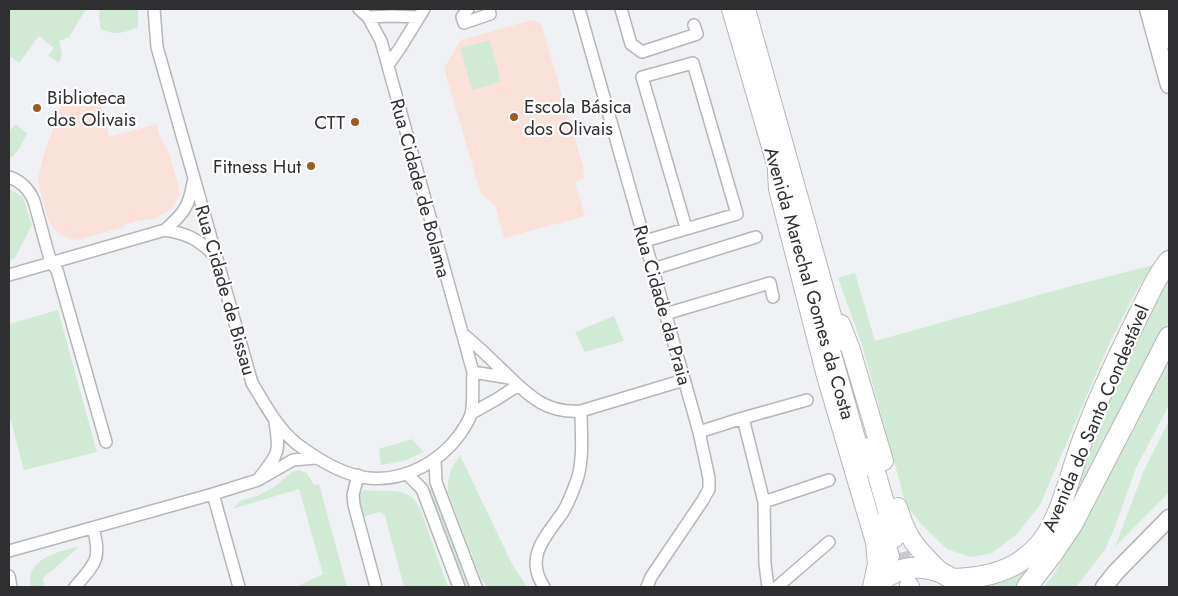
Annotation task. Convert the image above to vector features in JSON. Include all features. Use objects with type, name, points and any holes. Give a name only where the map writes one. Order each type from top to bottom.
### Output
[{"type":"highway","points":[[778,171],[778,190],[827,376],[876,542],[878,564],[874,587]]},
{"type":"highway","name":"Avenida do Santo Condestável","points":[[874,587],[900,571],[920,567],[952,580],[978,578],[1005,570],[1020,562],[1040,544],[1057,515],[1087,429],[1122,349],[1168,262]]},
{"type":"highway","points":[[824,325],[827,376]]},
{"type":"highway","name":"Avenida do Santo Condestável","points":[[1027,587],[1072,525],[1169,337]]},
{"type":"main road","name":"Avenida Marechal Gomes da Costa","points":[[731,9],[824,325],[895,555],[822,278],[746,9]]},
{"type":"main road","points":[[822,278],[851,350],[904,526],[911,541],[952,580]]},
{"type":"street","name":"Rua Cidade de Bissau","points":[[154,9],[157,47],[252,383],[275,422],[295,443],[316,458],[335,468],[368,478],[384,478],[407,474],[435,461],[452,445],[472,413]]},
{"type":"street","name":"Rua Cidade de Bolama","points":[[358,9],[368,17],[381,40],[472,372]]},
{"type":"street","points":[[468,9],[462,17],[464,23],[490,14],[489,9]]},
{"type":"street","name":"Rua Cidade da Praia","points":[[579,9],[699,432],[709,478],[709,489],[703,500],[646,587]]},
{"type":"street","points":[[621,9],[631,44],[642,52],[697,34],[694,25]]},
{"type":"street","points":[[1148,9],[1169,85]]},
{"type":"street","points":[[1160,9],[1169,40]]},
{"type":"street","points":[[368,17],[421,13]]},
{"type":"street","points":[[388,65],[421,13]]},
{"type":"street","points":[[645,241],[736,214],[693,63],[642,77],[686,228]]},
{"type":"street","points":[[9,177],[22,184],[31,195],[51,263],[57,270],[106,442]]},
{"type":"street","points":[[9,276],[165,230],[180,217],[190,200],[194,178]]},
{"type":"street","points":[[165,230],[184,233],[201,242],[217,258]]},
{"type":"street","points":[[653,269],[756,237]]},
{"type":"street","points":[[666,314],[770,283],[774,297]]},
{"type":"street","points":[[462,333],[513,382],[535,399],[550,407],[568,412],[581,410],[684,380]]},
{"type":"street","points":[[472,372],[513,382],[497,399],[472,413],[472,372]]},
{"type":"street","points":[[699,432],[807,400]]},
{"type":"street","points":[[544,587],[537,574],[538,549],[544,536],[564,510],[578,477],[581,410]]},
{"type":"street","points":[[744,418],[764,502],[765,564],[768,587]]},
{"type":"street","points":[[258,480],[274,458],[278,445],[275,422]]},
{"type":"street","points":[[9,551],[258,480],[292,460],[316,458]]},
{"type":"street","points":[[435,461],[436,482],[476,587]]},
{"type":"street","points":[[407,474],[422,489],[459,587]]},
{"type":"street","points":[[358,475],[353,495],[354,505],[376,587]]},
{"type":"street","points":[[764,502],[829,480]]},
{"type":"street","points":[[213,494],[238,587]]},
{"type":"street","points":[[1104,587],[1114,580],[1169,518]]},
{"type":"street","points":[[75,587],[94,563],[97,554],[98,546],[93,528]]},
{"type":"street","points":[[777,587],[829,542]]},
{"type":"street","points":[[9,576],[11,587]]},
{"type":"shaded area","name":"Escola Básica dos Olivais","points":[[532,20],[541,24],[583,166],[584,178],[575,183],[585,216],[504,238],[495,205],[481,194],[444,68],[461,40]]},
{"type":"shaded area","points":[[97,92],[109,137],[157,124],[159,134],[169,153],[179,187],[179,195],[171,209],[156,218],[137,221],[124,225],[124,227],[76,240],[59,235],[52,226],[46,214],[38,179],[44,154],[62,103]]},
{"type":"green space","points":[[9,9],[86,9],[69,37],[59,41],[62,54],[59,63],[48,55],[54,48],[39,36],[19,63],[10,56],[9,58]]},
{"type":"green space","points":[[100,9],[138,9],[138,27],[120,33],[101,29]]},
{"type":"green space","points":[[490,40],[501,82],[472,90],[460,48]]},
{"type":"green space","points":[[15,124],[27,133],[18,151],[9,158],[9,132]]},
{"type":"green space","points":[[9,189],[23,197],[32,225],[15,258],[9,260]]},
{"type":"green space","points":[[1153,265],[1138,288],[1109,344],[1040,505],[1017,534],[992,553],[970,557],[947,549],[923,526],[906,505],[862,345],[838,278],[855,273],[875,341]]},
{"type":"green space","points":[[1169,278],[1169,329],[1083,491],[1020,587],[991,587],[989,584],[1027,566],[1139,333]]},
{"type":"green space","points":[[58,310],[97,452],[24,470],[9,414],[9,324]]},
{"type":"green space","points":[[614,316],[624,341],[585,352],[575,332]]},
{"type":"green space","points":[[1169,359],[1169,405],[1136,468],[1105,550],[1076,587],[1044,587],[1054,574],[1074,538]]},
{"type":"green space","points":[[1169,421],[1169,492],[1115,547],[1144,470]]},
{"type":"green space","points":[[412,439],[424,452],[404,461],[381,465],[379,449]]},
{"type":"green space","points":[[460,455],[512,564],[527,587],[487,587],[481,579],[448,492],[450,472]]},
{"type":"green space","points":[[299,470],[307,473],[314,485],[319,484],[347,587],[296,587],[323,574],[299,489],[232,509],[242,500],[257,496],[274,487],[293,471]]},
{"type":"green space","points":[[432,488],[468,587],[465,587],[429,489]]},
{"type":"green space","points":[[364,490],[395,491],[409,495],[415,500],[420,508],[448,587],[404,587],[385,516],[380,512],[362,517],[358,503],[359,495]]},
{"type":"green space","points":[[79,547],[43,578],[44,586],[31,587],[30,578],[32,570],[37,564],[52,555]]},
{"type":"tunnel","points":[[900,553],[908,582]]},
{"type":"place","name":"Biblioteca dos Olivais","points":[[37,108]]},
{"type":"place","name":"Escola Básica dos Olivais","points":[[514,117]]},
{"type":"place","name":"CTT","points":[[355,122]]},
{"type":"place","name":"Fitness Hut","points":[[311,166]]}]
